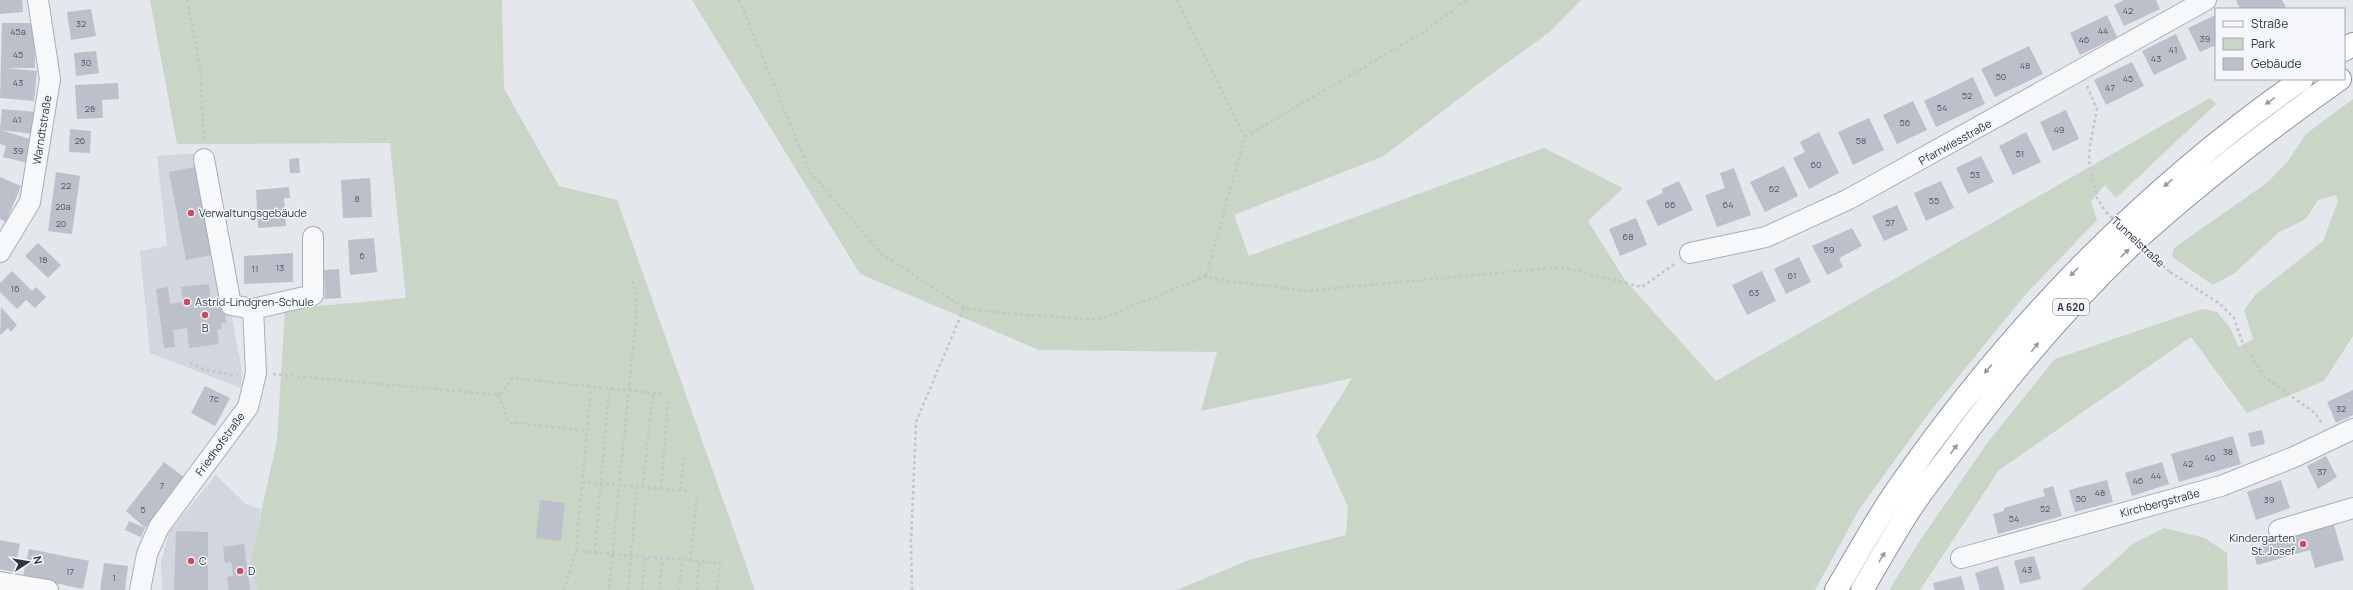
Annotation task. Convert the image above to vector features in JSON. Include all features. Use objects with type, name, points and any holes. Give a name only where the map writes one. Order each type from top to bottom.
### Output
[{"type":"highway","name":"A 620","points":[[1836,590],[1895,493],[1960,403],[2023,327],[2069,276],[2125,221],[2199,155],[2301,80]]},
{"type":"highway","name":"A 620","points":[[1862,590],[1912,507],[1979,415],[2040,341],[2088,289],[2144,233],[2214,173],[2339,80]]},
{"type":"street","name":"Warndtstraße","points":[[0,252],[30,202],[50,79],[38,0]]},
{"type":"street","name":"Pfarrwiesstraße","points":[[1690,253],[1766,237],[1849,199],[2206,0]]},
{"type":"street","points":[[204,159],[231,305],[253,309],[313,295],[313,237]]},
{"type":"street","name":"Friedhofstraße","points":[[140,590],[147,554],[159,527],[248,407],[256,376],[253,309]]},
{"type":"street","name":"Kirchbergstraße","points":[[1961,558],[2221,486],[2332,440],[2353,429]]},
{"type":"street","points":[[2279,530],[2353,508]]},
{"type":"street","points":[[0,582],[48,590]]},
{"type":"path","points":[[187,0],[200,66],[204,159]]},
{"type":"path","points":[[739,0],[810,172],[882,254],[964,308],[1014,314],[1099,320],[1206,276],[1221,280],[1306,292],[1561,267],[1642,287],[1690,253]]},
{"type":"path","points":[[1177,0],[1245,137],[1206,276]]},
{"type":"path","points":[[1245,137],[1422,33],[1466,0]]},
{"type":"path","name":"Tunnelstraße","points":[[2081,71],[2097,109],[2090,145],[2090,161],[2097,198],[2106,212],[2170,272],[2219,303],[2234,318],[2243,344],[2265,377],[2315,413],[2332,440]]},
{"type":"path","points":[[609,588],[636,317],[636,292],[632,280]]},
{"type":"path","points":[[912,590],[911,543],[916,422],[964,308]]},
{"type":"path","points":[[190,363],[206,370],[256,376],[499,395]]},
{"type":"path","points":[[499,395],[512,378],[662,394]]},
{"type":"path","points":[[564,590],[576,551],[591,387]]},
{"type":"path","points":[[595,552],[609,389]]},
{"type":"path","points":[[643,487],[653,393]]},
{"type":"path","points":[[499,395],[508,422],[587,431]]},
{"type":"path","points":[[661,488],[668,402]]},
{"type":"path","points":[[681,490],[683,458]]},
{"type":"path","points":[[582,482],[690,491]]},
{"type":"path","points":[[628,590],[637,487]]},
{"type":"path","points":[[690,560],[697,495]]},
{"type":"path","points":[[576,551],[720,563],[717,590]]},
{"type":"path","points":[[642,590],[646,557]]},
{"type":"path","points":[[660,590],[662,558]]},
{"type":"path","points":[[679,590],[682,560]]},
{"type":"path","points":[[696,590],[699,561]]},
{"type":"shaded area","name":"Astrid-Lindgren-Schule","points":[[201,153],[242,371],[241,388],[150,353],[140,251],[167,246],[157,156]]},
{"type":"shaded area","points":[[216,475],[247,505],[261,509],[250,563],[257,590],[162,590],[161,562],[169,532]]},
{"type":"green space","points":[[150,0],[502,0],[504,88],[559,186],[617,200],[755,590],[257,590],[250,563],[277,440],[285,309],[406,298],[390,143],[177,144]]},
{"type":"green space","points":[[692,0],[1581,0],[1551,31],[1478,84],[1384,156],[1234,215],[1249,256],[1544,148],[1623,188],[1588,221],[1625,280],[1716,381],[2210,98],[2216,104],[2116,198],[2105,185],[2091,201],[2097,220],[2025,295],[1929,413],[1860,508],[1815,590],[1177,590],[1249,560],[1346,535],[1348,507],[1316,436],[1352,378],[1201,411],[1217,352],[1039,350],[860,274]]},
{"type":"green space","points":[[2353,99],[2353,336],[2324,381],[2247,413],[2191,337],[1999,470],[1920,590],[1889,590],[1921,539],[1988,442],[2055,359],[2202,309],[2217,312],[2229,326],[2239,347],[2253,339],[2244,310],[2255,295],[2323,241],[2338,201],[2336,195],[2318,200],[2306,219],[2279,232],[2235,273],[2213,285],[2172,257],[2174,248],[2268,182],[2288,161],[2306,134]]},
{"type":"green space","points":[[2164,528],[2205,538],[2227,553],[2228,590],[2081,590],[2133,544]]},
{"type":"building","points":[[0,0],[22,0],[23,12],[0,14]]},
{"type":"building","points":[[2124,0],[2156,0],[2160,9],[2124,26],[2114,5]]},
{"type":"building","points":[[2236,0],[2282,0],[2286,8],[2240,8]]},
{"type":"building","points":[[91,9],[96,36],[71,40],[67,12]]},
{"type":"building","points":[[2107,15],[2117,37],[2080,55],[2070,33]]},
{"type":"building","points":[[2215,15],[2215,45],[2200,52],[2188,28]]},
{"type":"building","points":[[2,23],[34,23],[35,68],[4,68],[37,71],[34,101],[0,98]]},
{"type":"building","points":[[2176,34],[2187,59],[2154,75],[2142,51]]},
{"type":"building","points":[[2029,46],[2043,74],[1995,97],[1981,69]]},
{"type":"building","points":[[96,51],[99,73],[76,76],[74,53]]},
{"type":"building","points":[[2132,62],[2144,86],[2106,105],[2094,80]]},
{"type":"building","points":[[1973,77],[1985,104],[1936,127],[1924,101]]},
{"type":"building","points":[[118,83],[119,99],[102,100],[103,118],[77,119],[75,85]]},
{"type":"building","points":[[1913,101],[1927,130],[1897,144],[1883,115]]},
{"type":"building","points":[[2,109],[35,112],[33,134],[0,130]]},
{"type":"building","points":[[2066,110],[2079,139],[2053,151],[2040,122]]},
{"type":"building","points":[[1869,118],[1884,150],[1853,165],[1838,132]]},
{"type":"building","points":[[70,129],[91,131],[90,153],[69,152]]},
{"type":"building","points":[[0,130],[34,140],[28,163],[3,157],[6,146],[0,144]]},
{"type":"building","points":[[1819,132],[1839,173],[1809,189],[1793,158],[1805,152],[1800,142]]},
{"type":"building","points":[[2026,132],[2041,162],[2013,175],[1999,146]]},
{"type":"building","points":[[1981,156],[1994,182],[1968,194],[1956,168]]},
{"type":"building","points":[[299,158],[300,173],[290,173],[289,159]]},
{"type":"building","points":[[1784,166],[1798,196],[1765,212],[1750,182]]},
{"type":"building","name":"Verwaltungsgebäude","points":[[195,167],[212,255],[186,260],[169,172]]},
{"type":"building","points":[[1734,168],[1751,215],[1717,227],[1705,195],[1725,188],[1720,173]]},
{"type":"building","points":[[56,172],[80,176],[72,234],[48,231]]},
{"type":"building","points":[[0,177],[21,186],[6,222],[0,219]]},
{"type":"building","points":[[370,178],[372,217],[343,218],[341,180]]},
{"type":"building","points":[[1679,181],[1693,210],[1658,226],[1646,201],[1663,193],[1662,189]]},
{"type":"building","points":[[1941,181],[1954,208],[1926,221],[1914,193]]},
{"type":"building","points":[[289,187],[290,198],[284,198],[286,226],[258,228],[256,190]]},
{"type":"building","points":[[1897,205],[1908,230],[1884,241],[1872,216]]},
{"type":"building","points":[[1636,218],[1647,245],[1620,256],[1609,229]]},
{"type":"building","points":[[1852,228],[1862,246],[1839,258],[1843,267],[1827,275],[1812,246]]},
{"type":"building","points":[[374,238],[377,272],[350,275],[348,240]]},
{"type":"building","points":[[38,243],[61,265],[48,278],[25,256]]},
{"type":"building","points":[[293,253],[293,282],[244,284],[244,256]]},
{"type":"building","points":[[1799,257],[1811,282],[1786,294],[1774,269]]},
{"type":"building","points":[[339,269],[341,298],[325,299],[324,270]]},
{"type":"building","points":[[12,271],[32,291],[36,287],[46,297],[35,308],[26,300],[17,309],[0,292],[0,283]]},
{"type":"building","points":[[1762,271],[1776,301],[1747,315],[1732,285]]},
{"type":"building","name":"B","points":[[209,284],[211,299],[217,299],[219,307],[224,307],[226,323],[221,323],[222,329],[217,330],[219,344],[189,348],[187,328],[173,330],[175,347],[164,348],[156,289],[168,287],[170,304],[183,302],[181,287]]},
{"type":"building","points":[[1,307],[17,325],[11,332],[8,328],[0,335]]},
{"type":"building","points":[[205,386],[230,398],[215,426],[191,413]]},
{"type":"building","points":[[2353,390],[2353,415],[2336,423],[2327,402]]},
{"type":"building","points":[[2262,430],[2265,444],[2251,447],[2248,433]]},
{"type":"building","points":[[2233,436],[2241,464],[2179,482],[2171,454]]},
{"type":"building","points":[[2326,456],[2337,477],[2318,489],[2307,466]]},
{"type":"building","points":[[164,462],[185,478],[145,528],[126,511]]},
{"type":"building","points":[[2162,462],[2169,484],[2132,496],[2125,473]]},
{"type":"building","points":[[2107,480],[2113,502],[2075,512],[2069,490]]},
{"type":"building","points":[[2281,480],[2290,508],[2256,520],[2247,492]]},
{"type":"building","points":[[2053,486],[2062,516],[1998,534],[1993,514],[2004,511],[2004,508],[2045,496],[2043,489]]},
{"type":"building","points":[[540,500],[565,503],[561,541],[536,538]]},
{"type":"building","name":"Kindergarten St. Josef","points":[[2332,518],[2344,560],[2315,568],[2310,550],[2257,565],[2252,548],[2280,540],[2279,535]]},
{"type":"building","points":[[129,521],[145,528],[141,537],[125,530]]},
{"type":"building","name":"C","points":[[176,531],[208,532],[208,590],[174,590]]},
{"type":"building","points":[[0,540],[20,544],[14,572],[0,569]]},
{"type":"building","name":"D","points":[[244,544],[250,590],[229,590],[227,577],[233,576],[232,566],[231,562],[225,563],[223,547]]},
{"type":"building","points":[[29,549],[89,561],[83,589],[23,576]]},
{"type":"building","points":[[2034,556],[2041,579],[2020,584],[2014,561]]},
{"type":"building","points":[[104,563],[128,566],[125,590],[100,590]]},
{"type":"building","points":[[1998,566],[2005,590],[1980,590],[1975,573]]},
{"type":"building","points":[[1961,576],[1965,590],[1935,590],[1933,583]]},
{"type":"place","name":"Verwaltungsgebäude","points":[[191,213]]},
{"type":"place","name":"Astrid-Lindgren-Schule","points":[[187,302]]},
{"type":"place","name":"B","points":[[205,315]]},
{"type":"place","name":"Kindergarten St. Josef","points":[[2303,544]]},
{"type":"place","name":"C","points":[[191,561]]},
{"type":"place","name":"D","points":[[240,571]]}]
